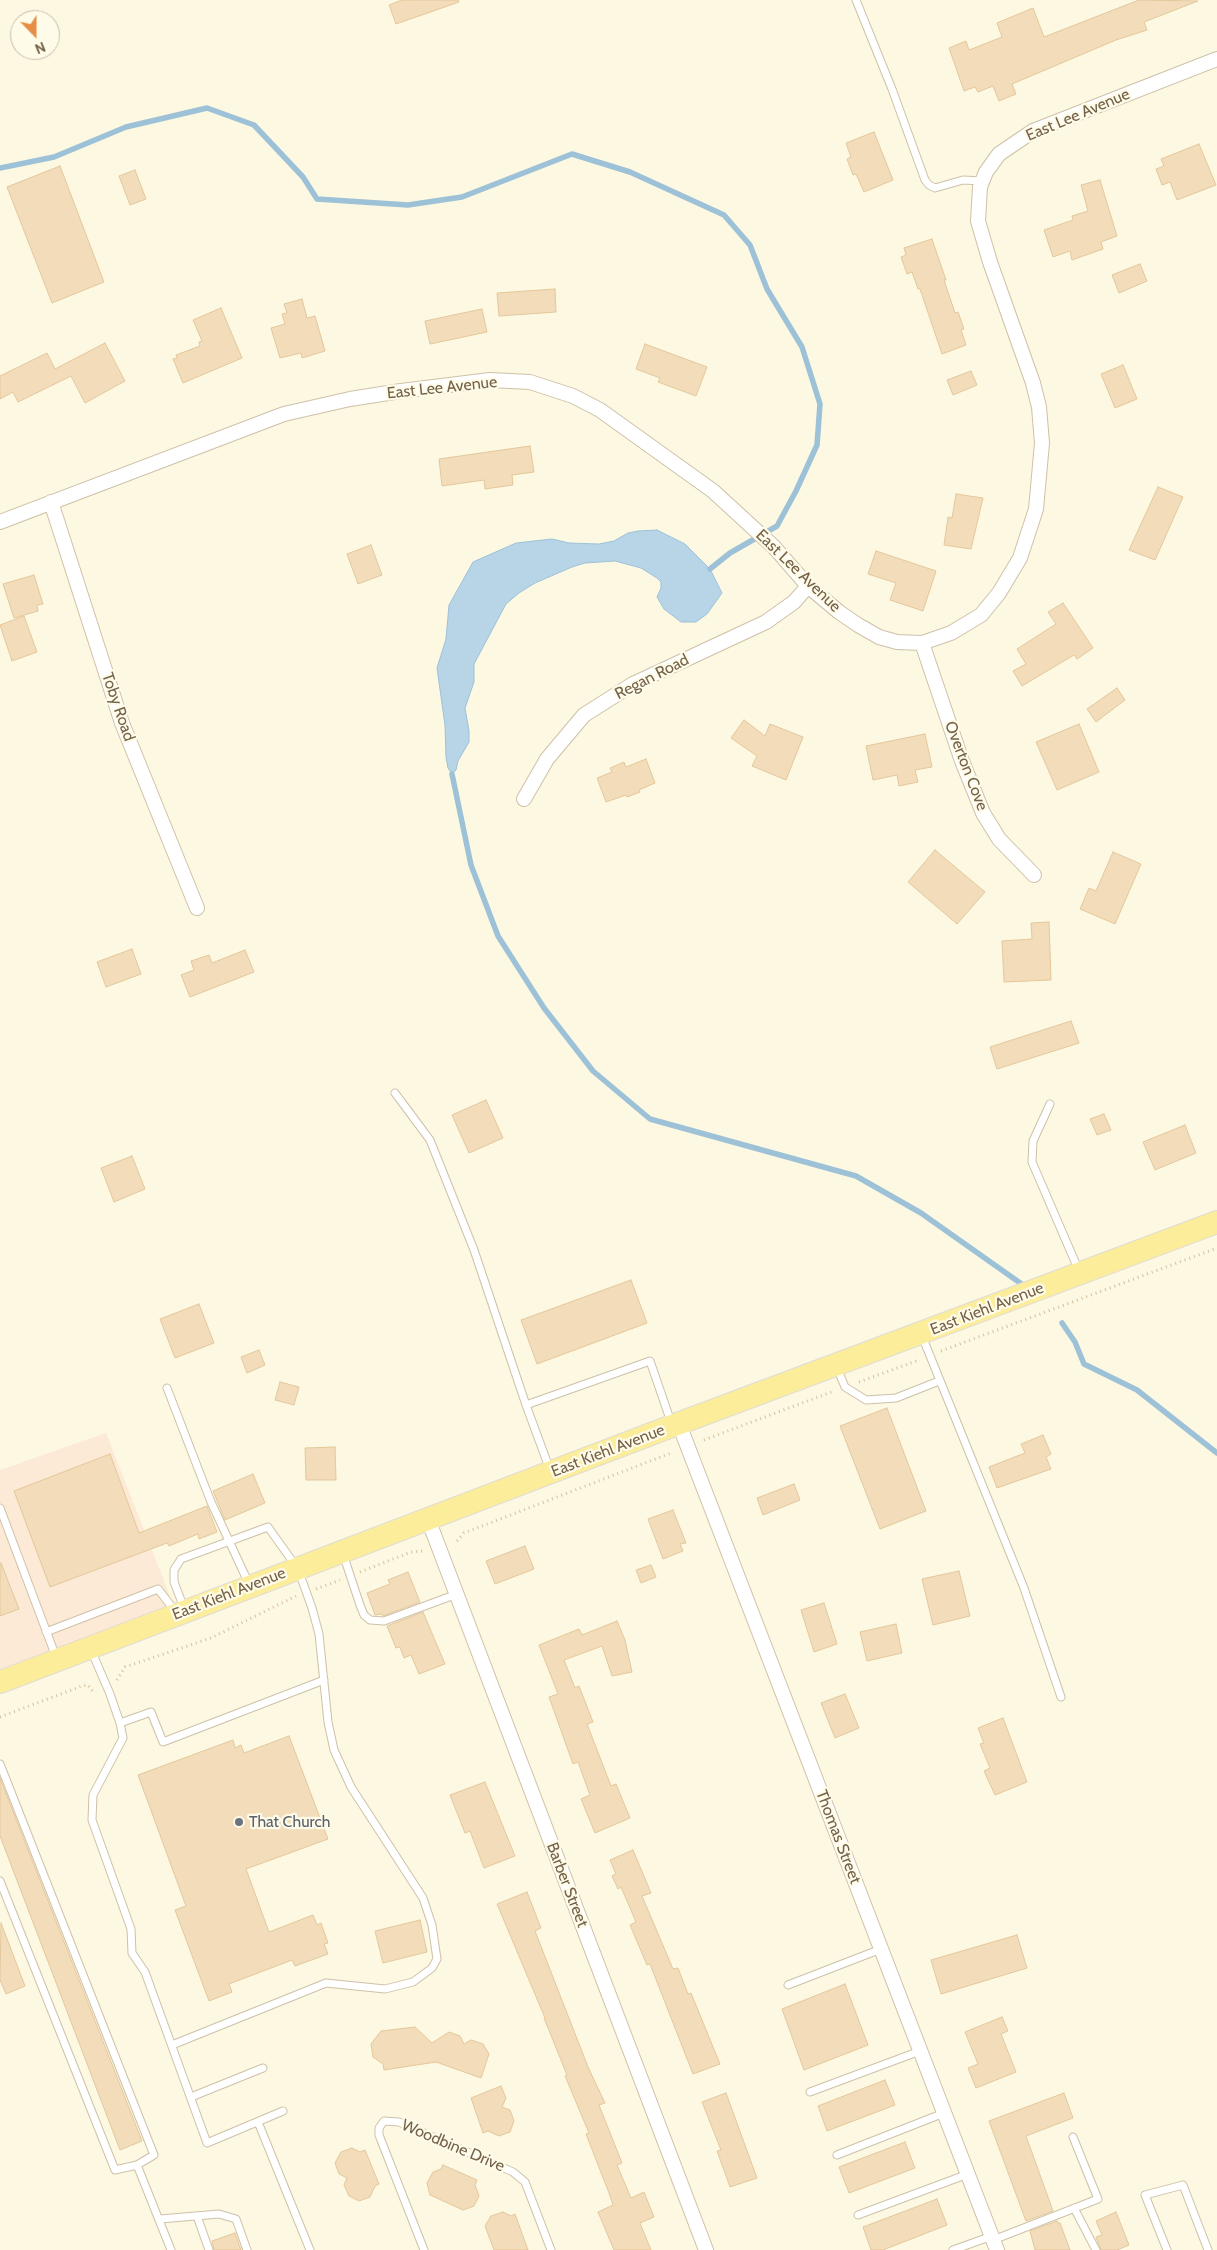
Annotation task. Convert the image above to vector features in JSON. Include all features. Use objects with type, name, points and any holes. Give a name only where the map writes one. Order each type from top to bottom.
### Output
[{"type":"main road","name":"East Kiehl Avenue","points":[[0,1682],[551,1472],[1217,1222]]},
{"type":"street","name":"East Lee Avenue","points":[[0,522],[284,414],[350,399],[490,380],[530,382],[552,388],[600,410],[713,491],[774,547],[808,586],[839,612],[879,637],[897,642],[922,643],[951,633],[981,615],[999,593],[1020,558],[1032,525],[1042,443],[1039,407],[1033,382],[990,262],[978,221],[980,187],[986,172],[999,154],[1033,131],[1217,59]]},
{"type":"street","name":"Toby Road","points":[[51,502],[122,723],[197,908]]},
{"type":"street","name":"Regan Road","points":[[524,799],[547,759],[584,715],[633,684],[766,622],[794,602],[808,586]]},
{"type":"street","name":"Overton Cove","points":[[922,643],[962,761],[983,813],[999,839],[1034,875]]},
{"type":"street","name":"Thomas Street","points":[[676,1425],[994,2242]]},
{"type":"street","name":"Barber Street","points":[[428,1519],[706,2250]]},
{"type":"lane","points":[[856,0],[892,88],[925,180],[935,188],[963,180],[982,181]]},
{"type":"lane","points":[[395,1092],[430,1140],[474,1250],[526,1406],[551,1472]]},
{"type":"lane","points":[[1050,1104],[1032,1142],[1032,1162],[1080,1274]]},
{"type":"lane","points":[[921,1333],[1042,1636],[1061,1697]]},
{"type":"lane","points":[[526,1406],[650,1360],[676,1425]]},
{"type":"lane","points":[[836,1365],[845,1387],[866,1400],[896,1398],[939,1381]]},
{"type":"lane","points":[[167,1388],[211,1502],[250,1587]]},
{"type":"lane","points":[[0,1508],[57,1660]]},
{"type":"lane","points":[[172,2045],[326,1983],[385,1989],[413,1982],[432,1968],[437,1959],[432,1925],[423,1898],[351,1787],[334,1750],[328,1722],[319,1634],[298,1569],[268,1527],[182,1559],[174,1570],[174,1582],[181,1613]]},
{"type":"lane","points":[[343,1552],[364,1615],[375,1622],[384,1621],[457,1594]]},
{"type":"lane","points":[[46,1632],[158,1589],[181,1613]]},
{"type":"lane","points":[[90,1648],[110,1694],[120,1722],[123,1738],[93,1795],[92,1820],[131,1929],[132,1953],[145,1972],[207,2143],[283,2111]]},
{"type":"lane","points":[[120,1722],[152,1712],[163,1742],[324,1680]]},
{"type":"lane","points":[[0,1764],[154,2155],[137,2165],[115,2170],[0,1882]]},
{"type":"lane","points":[[788,1986],[881,1949]]},
{"type":"lane","points":[[810,2092],[920,2050]]},
{"type":"lane","points":[[191,2097],[263,2068]]},
{"type":"lane","points":[[837,2155],[944,2113]]},
{"type":"lane","name":"Woodbine Drive","points":[[424,2250],[379,2135],[379,2128],[384,2121],[398,2122],[513,2172],[525,2182],[551,2250]]},
{"type":"lane","points":[[258,2122],[310,2250]]},
{"type":"lane","points":[[953,2250],[994,2242],[1098,2199],[1073,2137]]},
{"type":"lane","points":[[137,2165],[160,2219],[170,2250]]},
{"type":"lane","points":[[858,2215],[968,2174]]},
{"type":"lane","points":[[1167,2250],[1145,2195],[1183,2185],[1208,2250]]},
{"type":"lane","points":[[1074,2208],[1096,2250]]},
{"type":"lane","points":[[160,2219],[219,2214],[236,2219],[247,2250]]},
{"type":"lane","points":[[197,2216],[209,2250]]},
{"type":"path","points":[[704,1440],[1217,1248]]},
{"type":"path","points":[[457,1541],[464,1533],[671,1453]]},
{"type":"path","points":[[0,1717],[88,1685],[97,1700],[110,1694],[124,1666],[211,1638],[306,1592],[411,1552],[431,1552]]},
{"type":"shaded area","points":[[106,1433],[177,1614],[0,1682],[0,1470]]},
{"type":"water","points":[[657,530],[685,544],[710,569],[722,593],[707,614],[696,622],[681,622],[664,609],[657,597],[661,588],[661,582],[657,578],[641,568],[615,561],[585,563],[572,567],[535,583],[519,593],[506,604],[474,664],[474,682],[465,708],[469,742],[458,761],[456,770],[452,774],[448,768],[446,757],[445,725],[437,668],[446,639],[449,605],[473,562],[516,543],[552,539],[569,543],[599,544],[614,541],[628,533]]},
{"type":"building","points":[[402,0],[458,0],[459,2],[396,24],[389,5]]},
{"type":"building","points":[[1139,0],[1198,1],[1144,22],[1147,30],[1116,40],[1012,84],[1016,94],[999,101],[993,86],[978,92],[975,87],[964,91],[949,48],[966,41],[969,50],[1002,37],[997,23],[1033,8],[1044,37]]},
{"type":"building","points":[[874,132],[893,180],[864,192],[856,174],[853,175],[847,159],[851,157],[846,143]]},
{"type":"building","points":[[1199,144],[1216,185],[1177,200],[1170,182],[1162,185],[1156,169],[1164,166],[1161,159]]},
{"type":"building","points":[[60,166],[104,282],[52,303],[7,187]]},
{"type":"building","points":[[135,170],[146,199],[130,205],[119,176]]},
{"type":"building","points":[[1100,180],[1117,236],[1101,242],[1103,249],[1072,260],[1070,251],[1053,257],[1044,230],[1073,220],[1072,216],[1088,211],[1081,185]]},
{"type":"building","points":[[932,239],[955,313],[958,312],[964,329],[961,330],[966,345],[942,354],[920,289],[918,289],[912,272],[907,274],[901,257],[906,255],[904,248]]},
{"type":"building","points":[[1140,264],[1147,281],[1119,293],[1112,275]]},
{"type":"building","points":[[555,289],[556,312],[499,316],[497,293]]},
{"type":"building","points":[[302,299],[307,318],[315,316],[325,351],[302,358],[301,353],[280,358],[271,328],[285,324],[282,314],[287,313],[284,304]]},
{"type":"building","points":[[221,308],[242,358],[183,383],[173,359],[177,358],[176,355],[200,346],[199,342],[202,341],[193,320]]},
{"type":"building","points":[[482,309],[487,332],[430,344],[425,321]]},
{"type":"building","points":[[105,343],[125,381],[85,403],[71,376],[18,402],[13,392],[0,399],[0,376],[47,353],[55,369]]},
{"type":"building","points":[[645,344],[707,367],[696,396],[658,382],[660,378],[636,369]]},
{"type":"building","points":[[1123,365],[1137,399],[1115,408],[1101,374]]},
{"type":"building","points":[[971,371],[977,385],[953,395],[947,380]]},
{"type":"building","points":[[530,446],[534,472],[512,475],[513,485],[485,489],[484,480],[442,486],[439,459]]},
{"type":"building","points":[[1158,487],[1183,497],[1155,560],[1129,550]]},
{"type":"building","points":[[956,494],[983,498],[971,549],[944,545],[948,517],[952,518]]},
{"type":"building","points":[[371,545],[382,575],[358,584],[347,554]]},
{"type":"building","points":[[876,551],[936,571],[923,611],[890,600],[896,583],[868,574]]},
{"type":"building","points":[[34,575],[43,604],[37,605],[38,611],[14,618],[3,584]]},
{"type":"building","points":[[1063,603],[1093,648],[1077,659],[1074,655],[1022,686],[1013,671],[1026,664],[1017,649],[1056,624],[1048,612]]},
{"type":"building","points":[[24,616],[37,652],[12,661],[0,625]]},
{"type":"building","points":[[1117,688],[1125,700],[1096,722],[1087,709]]},
{"type":"building","points":[[744,720],[765,736],[770,724],[803,737],[786,780],[752,766],[757,756],[731,738]]},
{"type":"building","points":[[1079,724],[1099,772],[1057,790],[1036,742]]},
{"type":"building","points":[[925,734],[932,767],[915,770],[918,782],[899,786],[897,775],[873,780],[866,746]]},
{"type":"building","points":[[646,759],[655,783],[639,790],[640,792],[606,802],[597,778],[612,772],[610,768],[624,762],[626,767]]},
{"type":"building","points":[[935,850],[985,892],[957,924],[908,882]]},
{"type":"building","points":[[1113,852],[1141,864],[1115,924],[1080,909],[1089,888],[1096,891]]},
{"type":"building","points":[[1049,922],[1051,980],[1004,982],[1002,941],[1032,939],[1031,923]]},
{"type":"building","points":[[132,949],[141,974],[106,987],[97,962]]},
{"type":"building","points":[[245,950],[254,972],[190,997],[181,975],[194,970],[191,961],[209,955],[212,963]]},
{"type":"building","points":[[1071,1021],[1079,1043],[997,1069],[990,1047]]},
{"type":"building","points":[[486,1100],[503,1138],[469,1153],[452,1115]]},
{"type":"building","points":[[1104,1114],[1111,1130],[1097,1135],[1090,1119]]},
{"type":"building","points":[[1185,1125],[1196,1153],[1155,1170],[1143,1142]]},
{"type":"building","points":[[132,1156],[145,1189],[114,1202],[101,1168]]},
{"type":"building","points":[[631,1280],[647,1323],[537,1364],[521,1320]]},
{"type":"building","points":[[199,1304],[214,1343],[175,1358],[160,1319]]},
{"type":"building","points":[[259,1350],[265,1365],[247,1373],[241,1357]]},
{"type":"building","points":[[280,1382],[299,1387],[294,1405],[275,1400]]},
{"type":"building","points":[[887,1408],[926,1511],[880,1529],[840,1426]]},
{"type":"building","points":[[1043,1435],[1051,1454],[1046,1457],[1051,1469],[997,1488],[989,1467],[1025,1453],[1021,1444]]},
{"type":"building","points":[[335,1447],[336,1480],[306,1480],[305,1448]]},
{"type":"building","points":[[110,1454],[139,1533],[207,1506],[217,1532],[199,1539],[198,1534],[169,1546],[167,1543],[50,1587],[14,1491]]},
{"type":"building","points":[[253,1474],[265,1503],[225,1520],[213,1491]]},
{"type":"building","points":[[794,1484],[800,1500],[763,1515],[757,1498]]},
{"type":"building","points":[[673,1510],[686,1543],[680,1544],[683,1551],[663,1559],[648,1519]]},
{"type":"building","points":[[525,1546],[534,1569],[495,1584],[486,1561]]},
{"type":"building","points":[[0,1564],[19,1609],[0,1616]]},
{"type":"building","points":[[651,1565],[656,1577],[641,1583],[636,1570]]},
{"type":"building","points":[[959,1571],[970,1616],[933,1625],[922,1579]]},
{"type":"building","points":[[408,1572],[420,1602],[383,1616],[382,1614],[375,1615],[367,1593],[390,1584],[388,1580]]},
{"type":"building","points":[[824,1603],[837,1644],[814,1652],[801,1610]]},
{"type":"building","points":[[423,1612],[445,1664],[419,1674],[411,1655],[404,1658],[400,1647],[396,1648],[387,1626]]},
{"type":"building","points":[[617,1621],[625,1640],[632,1672],[612,1676],[602,1646],[564,1660],[575,1688],[579,1686],[593,1722],[587,1724],[611,1786],[616,1784],[630,1818],[595,1833],[581,1799],[590,1795],[578,1762],[573,1764],[549,1697],[558,1694],[539,1645],[579,1629],[582,1635]]},
{"type":"building","points":[[896,1624],[902,1653],[867,1661],[860,1632]]},
{"type":"building","points":[[845,1694],[859,1728],[835,1738],[821,1703]]},
{"type":"building","points":[[1003,1718],[1027,1782],[995,1795],[984,1771],[990,1768],[980,1744],[984,1743],[978,1728]]},
{"type":"building","points":[[289,1736],[328,1839],[246,1869],[269,1932],[313,1915],[317,1925],[321,1923],[328,1943],[324,1944],[328,1954],[295,1966],[292,1960],[229,1984],[232,1992],[209,2001],[175,1910],[186,1906],[138,1775],[233,1740],[235,1748],[241,1745],[244,1753]]},
{"type":"building","points":[[0,1778],[142,2141],[120,2150],[0,1836]]},
{"type":"building","points":[[485,1782],[515,1856],[484,1868],[470,1831],[465,1833],[450,1795]]},
{"type":"building","points":[[633,1850],[651,1893],[642,1896],[673,1969],[678,1968],[688,1994],[691,1993],[720,2064],[693,2074],[650,1964],[647,1965],[630,1925],[636,1922],[621,1887],[618,1889],[612,1876],[616,1874],[610,1860]]},
{"type":"building","points":[[527,1892],[541,1928],[535,1931],[588,2067],[605,2103],[599,2105],[622,2163],[617,2165],[631,2198],[644,2192],[654,2217],[640,2223],[651,2250],[614,2250],[598,2212],[613,2205],[586,2134],[589,2133],[565,2076],[567,2075],[497,1904]]},
{"type":"building","points":[[420,1920],[427,1952],[383,1963],[375,1931]]},
{"type":"building","points":[[1,1923],[25,1986],[6,1994],[0,1980]]},
{"type":"building","points":[[1017,1935],[1027,1968],[941,1994],[931,1960]]},
{"type":"building","points":[[845,1984],[868,2045],[804,2070],[782,2009]]},
{"type":"building","points":[[1002,2017],[1008,2031],[1001,2034],[1016,2072],[976,2088],[968,2068],[978,2064],[965,2032]]},
{"type":"building","points":[[415,2027],[432,2043],[449,2032],[460,2036],[464,2044],[471,2040],[483,2044],[489,2054],[481,2078],[436,2062],[384,2070],[383,2064],[373,2057],[371,2044],[381,2031]]},
{"type":"building","points":[[885,2080],[895,2105],[827,2131],[818,2106]]},
{"type":"building","points":[[501,2086],[506,2098],[502,2107],[510,2110],[514,2121],[510,2132],[499,2136],[488,2131],[483,2133],[471,2098]]},
{"type":"building","points":[[726,2093],[757,2178],[730,2187],[717,2151],[721,2150],[702,2102]]},
{"type":"building","points":[[1064,2093],[1073,2118],[1026,2136],[1053,2211],[1026,2221],[989,2121]]},
{"type":"building","points":[[905,2142],[915,2168],[849,2193],[839,2167]]},
{"type":"building","points":[[352,2148],[360,2152],[365,2150],[379,2184],[375,2186],[370,2197],[359,2201],[349,2196],[344,2185],[347,2178],[339,2174],[335,2163],[341,2152]]},
{"type":"building","points":[[443,2165],[477,2180],[475,2185],[479,2196],[474,2206],[463,2210],[430,2195],[427,2183],[433,2172],[441,2169]]},
{"type":"building","points":[[937,2199],[947,2225],[883,2250],[871,2250],[863,2227]]},
{"type":"building","points":[[503,2212],[511,2216],[515,2214],[528,2250],[494,2250],[485,2226],[491,2216]]},
{"type":"building","points":[[1116,2212],[1129,2245],[1117,2250],[1101,2250],[1096,2237],[1102,2235],[1096,2221]]},
{"type":"building","points":[[1057,2221],[1060,2223],[1070,2250],[1035,2250],[1030,2231]]},
{"type":"building","points":[[235,2233],[241,2250],[214,2250],[212,2241]]},
{"type":"waterway","points":[[0,168],[54,157],[126,127],[207,108],[254,125],[303,177],[317,199],[408,205],[462,197],[572,154],[630,172],[724,215],[750,245],[767,289],[802,347],[820,404],[817,445],[796,491],[777,526],[730,553],[710,569]]},
{"type":"waterway","points":[[452,774],[471,865],[498,936],[544,1008],[593,1071],[650,1119],[856,1176],[921,1213],[1023,1285]]},
{"type":"waterway","points":[[1062,1323],[1075,1342],[1084,1364],[1137,1390],[1217,1453]]},
{"type":"place","name":"That Church","points":[[239,1822]]}]
